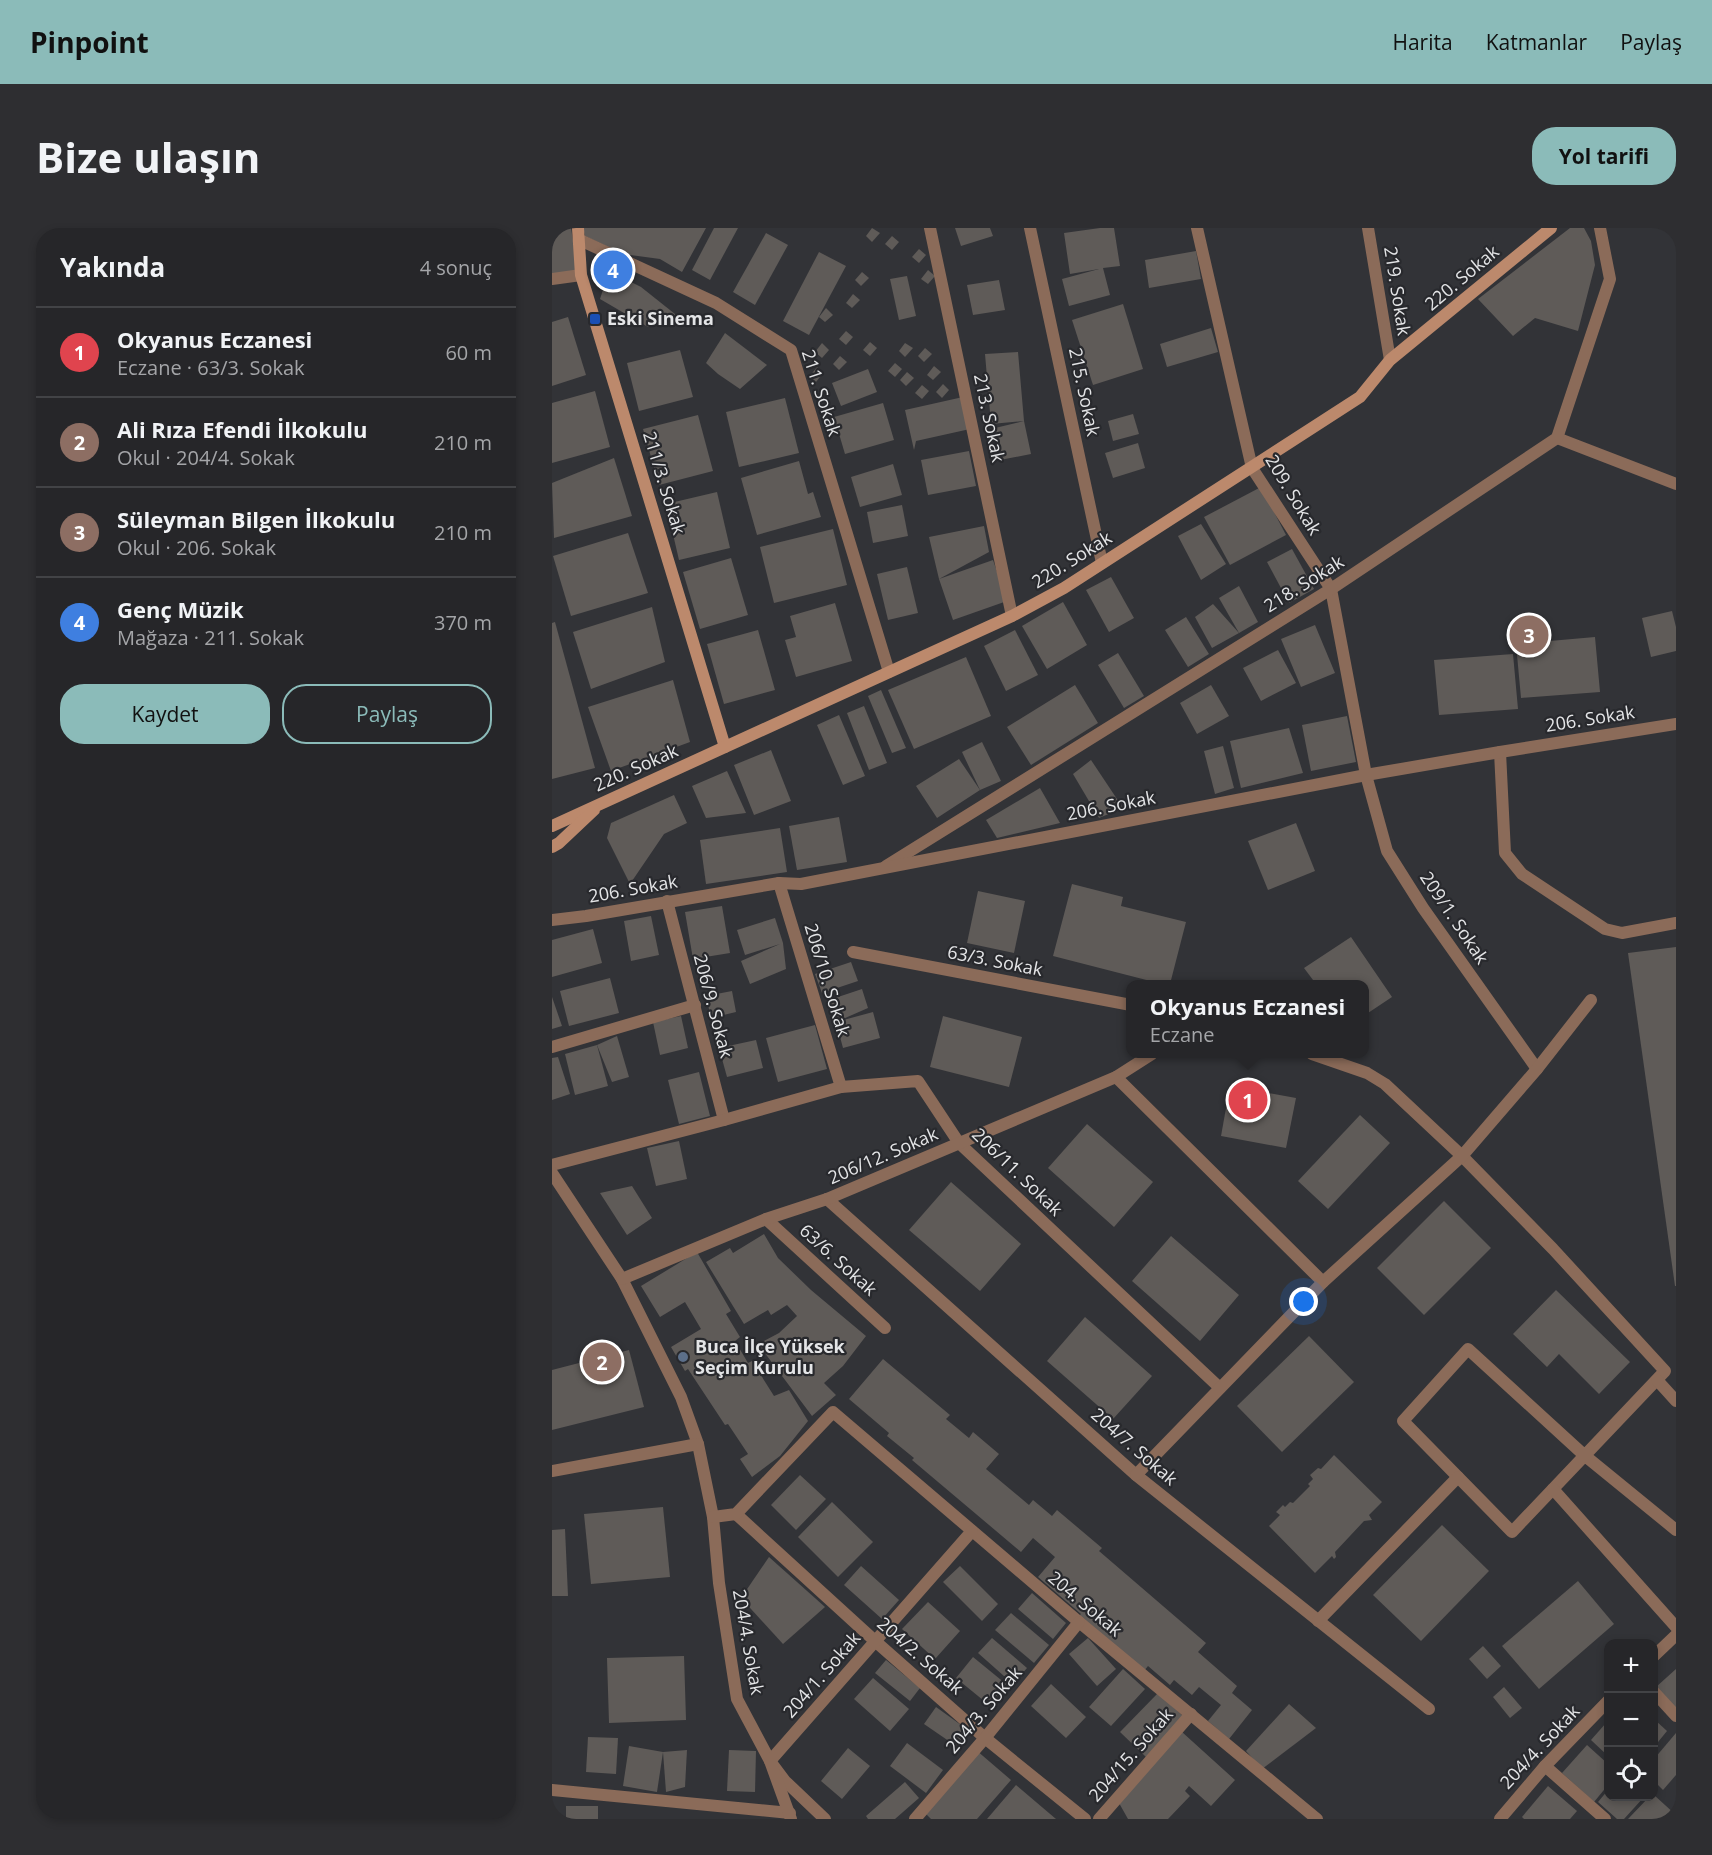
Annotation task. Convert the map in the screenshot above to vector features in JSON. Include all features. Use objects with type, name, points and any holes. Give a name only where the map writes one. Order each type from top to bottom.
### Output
[{"type":"main road","name":"220. Sokak","points":[[552,826],[1012,616],[1064,588],[1360,397],[1390,360],[1551,228]]},
{"type":"main road","name":"211/3. Sokak","points":[[579,234],[581,275],[725,747]]},
{"type":"main road","points":[[552,847],[601,804]]},
{"type":"street","name":"213. Sokak","points":[[930,228],[1012,616]]},
{"type":"street","name":"215. Sokak","points":[[1030,228],[1102,563]]},
{"type":"street","name":"209. Sokak","points":[[1197,228],[1252,468],[1331,589],[1366,775]]},
{"type":"street","name":"219. Sokak","points":[[1368,228],[1390,360]]},
{"type":"street","points":[[1600,228],[1610,279],[1557,438],[1676,484]]},
{"type":"street","name":"211. Sokak","points":[[579,234],[716,303],[791,350],[889,672]]},
{"type":"street","points":[[552,279],[581,275]]},
{"type":"street","name":"218. Sokak","points":[[880,870],[1331,589],[1557,438]]},
{"type":"street","name":"206. Sokak","points":[[552,920],[779,884],[801,884],[1366,775],[1676,724]]},
{"type":"street","points":[[1500,752],[1504,853],[1522,874],[1605,929],[1622,933],[1676,923]]},
{"type":"street","name":"209/1. Sokak","points":[[1366,775],[1387,851],[1424,908],[1537,1069]]},
{"type":"street","name":"206/10. Sokak","points":[[779,884],[840,1087]]},
{"type":"street","name":"206/9. Sokak","points":[[667,901],[724,1120]]},
{"type":"street","name":"63/3. Sokak","points":[[853,952],[1126,1004]]},
{"type":"street","points":[[1136,1475],[1323,1282],[1462,1156],[1537,1069],[1591,1000]]},
{"type":"street","points":[[552,1047],[695,1005]]},
{"type":"street","name":"206/12. Sokak","points":[[622,1278],[765,1219],[827,1199],[1116,1077],[1144,1058]]},
{"type":"street","points":[[1326,1058],[1367,1073],[1385,1084],[1462,1156],[1553,1249],[1665,1371],[1584,1455],[1512,1532],[1403,1421],[1468,1349],[1584,1455],[1676,1530]]},
{"type":"street","points":[[1116,1077],[1323,1282]]},
{"type":"street","name":"206/11. Sokak","points":[[552,1165],[840,1087],[918,1081],[959,1143],[1220,1388]]},
{"type":"street","name":"204/4. Sokak","points":[[552,1173],[622,1278],[681,1397],[698,1444],[713,1517],[718,1583],[736,1699],[770,1761],[785,1781],[825,1819]]},
{"type":"street","name":"204/7. Sokak","points":[[827,1199],[1136,1475],[1429,1709]]},
{"type":"street","name":"63/6. Sokak","points":[[765,1219],[885,1328]]},
{"type":"street","points":[[1657,1380],[1676,1401]]},
{"type":"street","name":"204. Sokak","points":[[736,1514],[833,1412],[1079,1622],[1314,1816]]},
{"type":"street","points":[[552,1471],[698,1444]]},
{"type":"street","points":[[1318,1621],[1458,1477]]},
{"type":"street","points":[[1553,1490],[1676,1627]]},
{"type":"street","points":[[713,1517],[736,1514]]},
{"type":"street","name":"204/2. Sokak","points":[[736,1514],[985,1738],[1085,1819]]},
{"type":"street","name":"204/1. Sokak","points":[[770,1761],[972,1531]]},
{"type":"street","name":"204/3. Sokak","points":[[915,1819],[985,1738],[1079,1622]]},
{"type":"street","points":[[1658,1651],[1676,1635]]},
{"type":"street","points":[[1654,1693],[1676,1716]]},
{"type":"street","name":"204/4. Sokak","points":[[1500,1819],[1545,1766],[1604,1705]]},
{"type":"street","name":"204/15. Sokak","points":[[1099,1819],[1191,1714]]},
{"type":"street","points":[[552,1790],[790,1816],[770,1761]]},
{"type":"street","points":[[1545,1766],[1605,1819]]},
{"type":"street","points":[[1298,1819],[1314,1816]]},
{"type":"building","points":[[552,228],[571,228],[578,272],[552,276]]},
{"type":"building","points":[[583,228],[706,228],[682,272],[660,259],[623,254],[585,236]]},
{"type":"building","points":[[714,228],[738,228],[710,280],[692,270]]},
{"type":"building","points":[[872,228],[880,233],[872,242],[866,236]]},
{"type":"building","points":[[955,228],[990,228],[993,236],[961,246]]},
{"type":"building","points":[[1114,228],[1120,266],[1103,268],[1110,295],[1069,306],[1062,279],[1099,269],[1070,274],[1064,233]]},
{"type":"building","points":[[1570,228],[1584,228],[1591,241],[1595,265],[1578,331],[1535,318],[1513,336],[1478,299]]},
{"type":"building","points":[[766,233],[788,245],[755,305],[733,292]]},
{"type":"building","points":[[892,236],[899,242],[892,250],[885,244]]},
{"type":"building","points":[[919,249],[926,255],[919,263],[912,257]]},
{"type":"building","points":[[1196,251],[1201,279],[1149,288],[1145,260]]},
{"type":"building","points":[[819,252],[846,266],[809,335],[783,321]]},
{"type":"building","points":[[928,270],[935,276],[928,284],[921,279]]},
{"type":"building","points":[[609,271],[641,287],[680,318],[648,327],[600,299]]},
{"type":"building","points":[[862,272],[869,278],[861,286],[855,280]]},
{"type":"building","points":[[907,276],[916,316],[899,320],[890,279]]},
{"type":"building","points":[[999,280],[1005,310],[973,315],[967,285]]},
{"type":"building","points":[[853,294],[860,300],[852,308],[846,303]]},
{"type":"building","points":[[1123,304],[1143,369],[1093,385],[1072,320]]},
{"type":"building","points":[[826,308],[833,315],[825,322],[819,317]]},
{"type":"building","points":[[568,317],[586,375],[552,386],[552,322]]},
{"type":"building","points":[[1211,328],[1218,352],[1167,367],[1160,344]]},
{"type":"building","points":[[846,331],[853,337],[846,345],[839,339]]},
{"type":"building","points":[[725,333],[767,365],[740,389],[706,363]]},
{"type":"building","points":[[870,342],[877,348],[870,356],[863,350]]},
{"type":"building","points":[[822,343],[829,350],[822,358],[815,352]]},
{"type":"building","points":[[905,343],[913,348],[905,357],[899,351]]},
{"type":"building","points":[[925,348],[932,354],[924,362],[918,356]]},
{"type":"building","points":[[680,350],[693,397],[639,411],[627,363]]},
{"type":"building","points":[[1018,352],[1024,421],[991,424],[985,354]]},
{"type":"building","points":[[840,356],[847,362],[839,370],[833,364]]},
{"type":"building","points":[[895,363],[902,369],[895,377],[888,371]]},
{"type":"building","points":[[934,366],[941,372],[933,380],[927,375]]},
{"type":"building","points":[[817,367],[823,373],[816,382],[810,376]]},
{"type":"building","points":[[868,369],[877,392],[841,406],[832,383]]},
{"type":"building","points":[[907,372],[914,378],[906,386],[900,380]]},
{"type":"building","points":[[943,384],[949,390],[942,398],[936,392]]},
{"type":"building","points":[[922,385],[929,391],[922,399],[915,393]]},
{"type":"building","points":[[595,391],[610,447],[552,463],[552,403]]},
{"type":"building","points":[[963,397],[970,429],[916,441],[914,450],[905,410]]},
{"type":"building","points":[[785,398],[799,453],[739,467],[726,412]]},
{"type":"building","points":[[883,403],[894,440],[845,454],[834,417]]},
{"type":"building","points":[[1133,414],[1139,434],[1113,441],[1108,421]]},
{"type":"building","points":[[698,415],[713,471],[659,485],[643,429]]},
{"type":"building","points":[[1024,421],[1031,454],[1000,460],[995,428]]},
{"type":"building","points":[[1138,443],[1145,468],[1113,478],[1105,453]]},
{"type":"building","points":[[969,451],[976,486],[928,495],[921,460]]},
{"type":"building","points":[[614,458],[632,516],[554,538],[552,483]]},
{"type":"building","points":[[799,461],[808,494],[813,492],[821,517],[757,535],[741,478]]},
{"type":"building","points":[[893,464],[902,495],[860,507],[851,477]]},
{"type":"building","points":[[1261,487],[1286,535],[1230,565],[1204,517]]},
{"type":"building","points":[[717,492],[730,548],[679,560],[666,504]]},
{"type":"building","points":[[902,505],[908,536],[873,543],[867,512]]},
{"type":"building","points":[[1201,524],[1226,564],[1201,580],[1178,536]]},
{"type":"building","points":[[984,526],[989,552],[939,579],[929,537]]},
{"type":"building","points":[[833,529],[847,585],[774,603],[760,547]]},
{"type":"building","points":[[628,533],[648,593],[571,616],[553,556]]},
{"type":"building","points":[[1292,549],[1314,589],[1289,603],[1267,562]]},
{"type":"building","points":[[731,558],[748,615],[700,629],[683,572]]},
{"type":"building","points":[[993,560],[1007,601],[953,620],[939,579]]},
{"type":"building","points":[[907,567],[918,613],[888,620],[877,574]]},
{"type":"building","points":[[1111,577],[1134,618],[1109,632],[1086,590]]},
{"type":"building","points":[[1239,586],[1258,622],[1239,633],[1219,598]]},
{"type":"building","points":[[1063,602],[1087,645],[1047,669],[1022,626]]},
{"type":"building","points":[[835,603],[852,661],[796,677],[785,640],[796,637],[790,616]]},
{"type":"building","points":[[1213,604],[1239,633],[1212,648],[1195,617]]},
{"type":"building","points":[[652,607],[665,662],[591,689],[573,632]]},
{"type":"building","points":[[1672,611],[1676,627],[1676,651],[1651,657],[1642,618]]},
{"type":"building","points":[[1186,617],[1209,654],[1188,667],[1165,630]]},
{"type":"building","points":[[555,622],[595,768],[552,779],[552,623]]},
{"type":"building","points":[[1315,625],[1335,673],[1301,687],[1281,639]]},
{"type":"building","points":[[758,630],[775,690],[724,704],[707,644]]},
{"type":"building","points":[[1015,630],[1038,675],[1006,691],[984,646]]},
{"type":"building","points":[[1595,637],[1600,692],[1521,698],[1516,644]]},
{"type":"building","points":[[1278,650],[1296,683],[1261,701],[1243,668]]},
{"type":"building","points":[[1118,653],[1144,696],[1124,708],[1098,665]]},
{"type":"building","points":[[1513,654],[1518,709],[1439,715],[1434,660]]},
{"type":"building","points":[[966,657],[991,716],[914,749],[888,690]]},
{"type":"building","points":[[673,680],[690,742],[611,771],[588,707]]},
{"type":"building","points":[[1075,685],[1098,723],[1031,765],[1007,727]]},
{"type":"building","points":[[1211,685],[1229,716],[1197,734],[1180,703]]},
{"type":"building","points":[[881,690],[906,748],[892,753],[868,696]]},
{"type":"building","points":[[864,706],[887,763],[869,770],[847,713]]},
{"type":"building","points":[[839,715],[865,776],[843,785],[817,725]]},
{"type":"building","points":[[1347,716],[1356,762],[1311,771],[1302,725]]},
{"type":"building","points":[[1289,728],[1303,773],[1241,788],[1230,741]]},
{"type":"building","points":[[982,742],[1001,781],[980,790],[962,752]]},
{"type":"building","points":[[1223,746],[1234,788],[1215,794],[1204,751]]},
{"type":"building","points":[[771,750],[791,801],[754,815],[734,765]]},
{"type":"building","points":[[959,759],[980,790],[937,818],[916,786]]},
{"type":"building","points":[[1091,760],[1123,808],[1099,818],[1073,774]]},
{"type":"building","points":[[727,771],[746,813],[706,818],[692,786]]},
{"type":"building","points":[[1040,788],[1060,823],[997,838],[986,820]]},
{"type":"building","points":[[674,795],[687,823],[664,834],[630,884],[607,838],[611,823]]},
{"type":"building","points":[[839,817],[847,862],[797,870],[789,826]]},
{"type":"building","points":[[1296,823],[1315,871],[1268,890],[1248,841]]},
{"type":"building","points":[[780,828],[787,872],[706,884],[700,840]]},
{"type":"building","points":[[1072,884],[1123,897],[1121,906],[1186,922],[1171,980],[1146,980],[1053,956]]},
{"type":"building","points":[[978,891],[1025,901],[1014,953],[967,943]]},
{"type":"building","points":[[722,906],[730,953],[693,959],[685,912]]},
{"type":"building","points":[[651,916],[659,955],[631,961],[624,921]]},
{"type":"building","points":[[775,918],[783,943],[786,969],[750,984],[741,961],[780,944],[745,955],[737,930]]},
{"type":"building","points":[[593,929],[602,963],[552,977],[552,940]]},
{"type":"building","points":[[1351,937],[1392,997],[1369,1012],[1369,980],[1313,980],[1304,968]]},
{"type":"building","points":[[1676,947],[1676,1286],[1675,1286],[1628,953]]},
{"type":"building","points":[[851,962],[858,981],[822,993],[815,974]]},
{"type":"building","points":[[610,978],[619,1013],[569,1026],[560,991]]},
{"type":"building","points":[[862,989],[868,1008],[836,1022],[826,1001]]},
{"type":"building","points":[[732,991],[736,1012],[711,1018],[706,996]]},
{"type":"building","points":[[552,997],[562,1026],[552,1029]]},
{"type":"building","points":[[873,1012],[880,1038],[843,1048],[836,1022]]},
{"type":"building","points":[[681,1016],[688,1048],[660,1055],[653,1022]]},
{"type":"building","points":[[943,1016],[1022,1037],[1009,1087],[930,1067]]},
{"type":"building","points":[[815,1025],[827,1069],[778,1082],[766,1038]]},
{"type":"building","points":[[617,1036],[629,1077],[612,1082],[597,1045]]},
{"type":"building","points":[[756,1040],[763,1068],[727,1077],[719,1048]]},
{"type":"building","points":[[597,1045],[608,1086],[575,1095],[565,1054]]},
{"type":"building","points":[[558,1057],[570,1094],[552,1100],[552,1058]]},
{"type":"building","points":[[699,1072],[710,1116],[679,1124],[668,1080]]},
{"type":"building","points":[[1230,1086],[1296,1098],[1286,1148],[1221,1136]]},
{"type":"building","points":[[1360,1115],[1390,1143],[1328,1209],[1298,1181]]},
{"type":"building","points":[[1087,1124],[1153,1182],[1114,1227],[1048,1168]]},
{"type":"building","points":[[679,1141],[687,1179],[656,1186],[647,1148]]},
{"type":"building","points":[[951,1182],[1021,1244],[980,1291],[909,1230]]},
{"type":"building","points":[[632,1186],[652,1218],[627,1235],[600,1193]]},
{"type":"building","points":[[1444,1201],[1491,1248],[1424,1315],[1377,1268]]},
{"type":"building","points":[[764,1234],[778,1258],[811,1290],[866,1336],[843,1366],[824,1383],[836,1395],[812,1416],[758,1344],[779,1333],[797,1316],[787,1305],[771,1315],[768,1310],[744,1324],[706,1262],[730,1248],[733,1253]]},
{"type":"building","points":[[1171,1236],[1239,1295],[1200,1341],[1132,1281]]},
{"type":"building","points":[[697,1252],[731,1311],[726,1314],[740,1337],[735,1341],[748,1363],[752,1361],[774,1396],[789,1390],[808,1421],[780,1456],[752,1477],[740,1459],[748,1454],[728,1424],[725,1425],[688,1369],[685,1371],[671,1347],[701,1329],[685,1302],[660,1317],[641,1286]]},
{"type":"building","points":[[1556,1290],[1630,1362],[1599,1394],[1559,1354],[1547,1367],[1513,1334]]},
{"type":"building","points":[[1085,1317],[1152,1376],[1113,1419],[1047,1361]]},
{"type":"building","points":[[1309,1336],[1354,1382],[1282,1452],[1237,1406]]},
{"type":"building","points":[[629,1350],[644,1407],[552,1430],[552,1370]]},
{"type":"building","points":[[883,1359],[950,1415],[946,1419],[969,1438],[973,1432],[999,1454],[986,1469],[1029,1505],[1033,1500],[1052,1516],[1057,1510],[1102,1548],[1099,1551],[1206,1643],[1198,1652],[1237,1686],[1232,1693],[1252,1710],[1229,1739],[1208,1721],[1221,1705],[1199,1687],[1192,1695],[1174,1680],[1170,1685],[1148,1666],[1144,1671],[1079,1616],[1081,1614],[1038,1577],[1055,1557],[1033,1538],[1021,1552],[912,1460],[914,1458],[887,1436],[889,1433],[849,1399]]},
{"type":"building","points":[[1334,1455],[1382,1502],[1369,1515],[1372,1520],[1364,1521],[1335,1552],[1336,1557],[1334,1559],[1332,1556],[1315,1573],[1269,1526],[1280,1515],[1276,1512],[1283,1505],[1285,1507],[1290,1502],[1293,1503],[1310,1486],[1308,1484],[1313,1479],[1310,1475],[1318,1468],[1321,1469]]},
{"type":"building","points":[[800,1475],[826,1499],[796,1530],[771,1505]]},
{"type":"building","points":[[832,1502],[873,1542],[838,1577],[798,1537]]},
{"type":"building","points":[[663,1507],[670,1577],[591,1584],[584,1514]]},
{"type":"building","points":[[1442,1525],[1489,1571],[1421,1641],[1373,1595]]},
{"type":"building","points":[[565,1529],[568,1596],[552,1596],[552,1530]]},
{"type":"building","points":[[769,1557],[825,1607],[783,1644],[741,1598]]},
{"type":"building","points":[[861,1566],[899,1600],[882,1619],[844,1585]]},
{"type":"building","points":[[960,1566],[998,1604],[982,1621],[943,1582]]},
{"type":"building","points":[[1578,1581],[1614,1624],[1539,1689],[1502,1646]]},
{"type":"building","points":[[1032,1593],[1066,1623],[1053,1639],[1018,1609]]},
{"type":"building","points":[[928,1602],[960,1631],[935,1659],[902,1629]]},
{"type":"building","points":[[1011,1613],[1049,1645],[1034,1663],[995,1630]]},
{"type":"building","points":[[992,1638],[1027,1668],[1013,1684],[978,1653]]},
{"type":"building","points":[[1088,1638],[1116,1669],[1097,1686],[1069,1654]]},
{"type":"building","points":[[1483,1646],[1501,1666],[1487,1679],[1469,1659]]},
{"type":"building","points":[[684,1656],[686,1720],[609,1723],[607,1658]]},
{"type":"building","points":[[973,1657],[1006,1684],[989,1705],[956,1678]]},
{"type":"building","points":[[886,1660],[920,1688],[910,1701],[875,1673]]},
{"type":"building","points":[[1123,1669],[1145,1689],[1111,1726],[1089,1707]]},
{"type":"building","points":[[1676,1669],[1676,1708],[1658,1689],[1658,1685]]},
{"type":"building","points":[[873,1678],[909,1709],[890,1731],[854,1699]]},
{"type":"building","points":[[1051,1684],[1086,1717],[1066,1738],[1031,1706]]},
{"type":"building","points":[[1504,1687],[1522,1708],[1510,1718],[1493,1697]]},
{"type":"building","points":[[1158,1693],[1184,1717],[1146,1757],[1120,1732]]},
{"type":"building","points":[[1289,1704],[1316,1728],[1262,1769],[1246,1751]]},
{"type":"building","points":[[936,1707],[968,1730],[956,1746],[924,1724]]},
{"type":"building","points":[[1658,1723],[1667,1731],[1658,1742]]},
{"type":"building","points":[[1604,1725],[1604,1752],[1591,1740]]},
{"type":"building","points":[[1182,1732],[1235,1780],[1211,1806],[1189,1786],[1185,1791],[1190,1796],[1168,1819],[1128,1819],[1119,1803]]},
{"type":"building","points":[[1676,1733],[1676,1775],[1663,1790],[1658,1785],[1658,1754]]},
{"type":"building","points":[[588,1737],[618,1738],[616,1774],[586,1772]]},
{"type":"building","points":[[907,1743],[943,1770],[926,1793],[890,1766]]},
{"type":"building","points":[[1587,1745],[1604,1760],[1604,1790],[1594,1802],[1562,1773]]},
{"type":"building","points":[[629,1746],[663,1752],[657,1792],[623,1786]]},
{"type":"building","points":[[848,1748],[870,1766],[842,1799],[821,1781]]},
{"type":"building","points":[[687,1750],[685,1787],[666,1792],[663,1752]]},
{"type":"building","points":[[729,1750],[756,1751],[755,1792],[727,1791]]},
{"type":"building","points":[[976,1750],[1011,1780],[977,1819],[931,1819],[924,1812]]},
{"type":"building","points":[[905,1782],[919,1798],[895,1819],[868,1819],[866,1816]]},
{"type":"building","points":[[1016,1785],[1056,1819],[987,1819]]},
{"type":"building","points":[[1548,1786],[1577,1811],[1570,1819],[1524,1819],[1522,1817]]},
{"type":"building","points":[[1604,1795],[1604,1801],[1640,1801],[1624,1819],[1617,1819],[1598,1802]]},
{"type":"building","points":[[1658,1799],[1676,1815],[1673,1819],[1628,1819],[1645,1801],[1658,1801]]},
{"type":"building","points":[[566,1806],[598,1806],[598,1819],[566,1819]]},
{"type":"place","name":"Genç Müzik","points":[[613,270]]},
{"type":"place","name":"Eski Sinema","points":[[595,319]]},
{"type":"place","name":"Süleyman Bilgen İlkokulu","points":[[1529,635]]},
{"type":"place","name":"Okyanus Eczanesi","points":[[1248,1100]]},
{"type":"place","name":"Buca İlçe Yüksek Seçim Kurulu","points":[[683,1357]]},
{"type":"place","name":"Ali Rıza Efendi İlkokulu","points":[[602,1362]]}]
